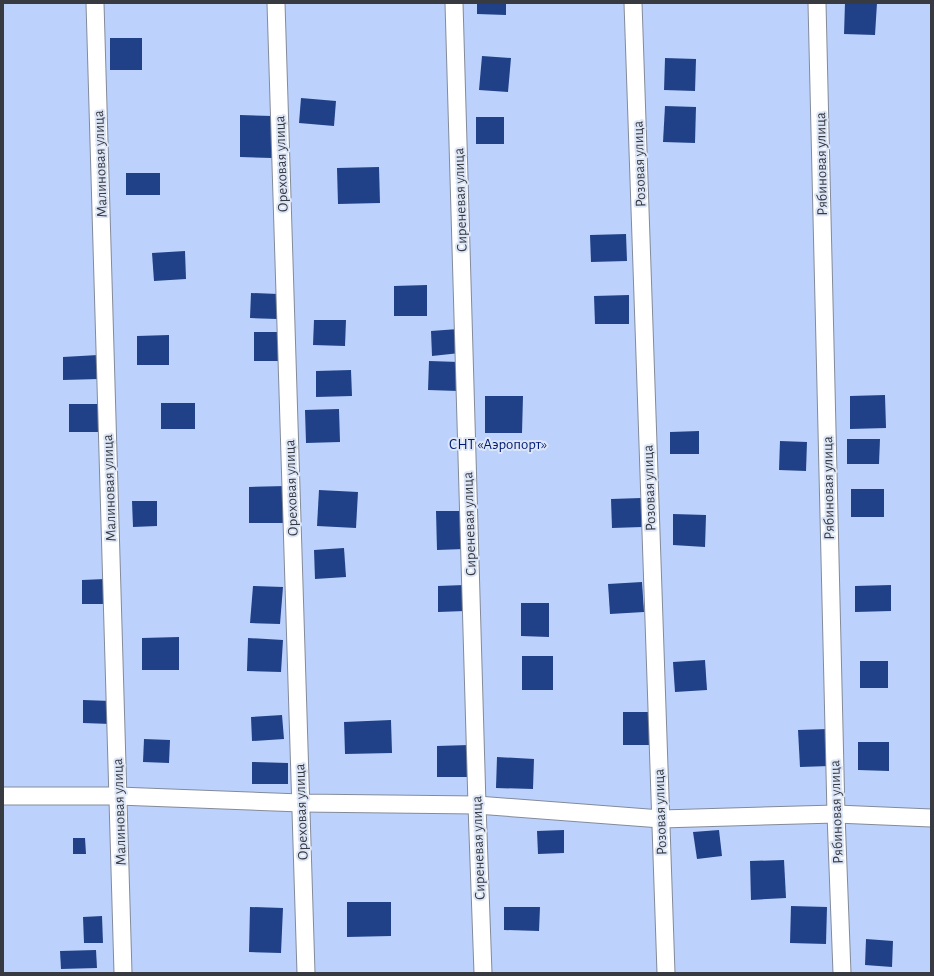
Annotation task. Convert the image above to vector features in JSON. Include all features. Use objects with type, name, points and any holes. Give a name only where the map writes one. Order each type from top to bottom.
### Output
[{"type":"street","name":"Малиновая улица","points":[[95,3],[123,973]]},
{"type":"street","name":"Ореховая улица","points":[[276,3],[306,973]]},
{"type":"street","name":"Сиреневая улица","points":[[454,3],[483,973]]},
{"type":"street","name":"Розовая улица","points":[[633,3],[666,973]]},
{"type":"street","name":"Рябиновая улица","points":[[817,3],[836,814],[842,973]]},
{"type":"street","points":[[3,796],[118,796],[301,802],[477,805],[661,818],[836,814],[931,818]]},
{"type":"green space","name":"СНТ «Аэропорт»","points":[[3,3],[931,3],[931,973],[3,973]]},
{"type":"building","points":[[477,3],[506,3],[506,15],[477,14]]},
{"type":"building","points":[[845,3],[877,3],[875,35],[844,34]]},
{"type":"building","points":[[110,38],[142,38],[142,70],[110,70]]},
{"type":"building","points":[[482,56],[511,58],[508,92],[479,90]]},
{"type":"building","points":[[665,58],[696,59],[695,91],[664,90]]},
{"type":"building","points":[[301,98],[336,101],[334,126],[299,123]]},
{"type":"building","points":[[665,106],[696,107],[695,143],[663,142]]},
{"type":"building","points":[[240,115],[272,116],[272,158],[240,157]]},
{"type":"building","points":[[476,117],[504,117],[504,144],[476,144]]},
{"type":"building","points":[[379,167],[380,203],[338,204],[337,168]]},
{"type":"building","points":[[126,173],[160,173],[160,195],[126,195]]},
{"type":"building","points":[[626,234],[627,261],[591,262],[590,235]]},
{"type":"building","points":[[185,251],[186,279],[154,281],[152,253]]},
{"type":"building","points":[[427,285],[427,316],[394,316],[394,286]]},
{"type":"building","points":[[251,293],[278,294],[277,319],[250,318]]},
{"type":"building","points":[[629,295],[629,324],[595,324],[594,296]]},
{"type":"building","points":[[314,320],[346,320],[345,346],[313,345]]},
{"type":"building","points":[[458,329],[460,353],[432,356],[431,331]]},
{"type":"building","points":[[254,332],[280,332],[280,361],[254,361]]},
{"type":"building","points":[[169,335],[169,365],[137,365],[137,336]]},
{"type":"building","points":[[98,355],[99,379],[63,380],[63,357]]},
{"type":"building","points":[[429,361],[459,362],[458,391],[428,390]]},
{"type":"building","points":[[351,370],[352,396],[316,397],[316,371]]},
{"type":"building","points":[[885,395],[886,428],[850,429],[850,396]]},
{"type":"building","points":[[485,396],[523,396],[522,433],[485,433]]},
{"type":"building","points":[[161,403],[195,403],[195,429],[161,429]]},
{"type":"building","points":[[69,404],[101,404],[101,432],[69,432]]},
{"type":"building","points":[[339,409],[340,442],[306,443],[305,410]]},
{"type":"building","points":[[699,431],[699,454],[670,454],[670,432]]},
{"type":"building","points":[[847,439],[880,439],[879,464],[847,464]]},
{"type":"building","points":[[780,441],[807,442],[806,471],[779,470]]},
{"type":"building","points":[[286,486],[287,523],[249,523],[249,487]]},
{"type":"building","points":[[851,489],[884,489],[884,517],[851,517]]},
{"type":"building","points":[[319,490],[358,492],[356,528],[317,526]]},
{"type":"building","points":[[641,498],[642,527],[612,528],[611,499]]},
{"type":"building","points":[[132,501],[157,501],[157,526],[133,527]]},
{"type":"building","points":[[436,511],[463,511],[464,549],[437,550]]},
{"type":"building","points":[[673,514],[706,515],[705,547],[673,545]]},
{"type":"building","points":[[344,548],[346,577],[315,579],[314,550]]},
{"type":"building","points":[[105,579],[106,604],[82,604],[82,580]]},
{"type":"building","points":[[642,582],[644,612],[610,614],[608,584]]},
{"type":"building","points":[[464,585],[465,611],[438,612],[438,586]]},
{"type":"building","points":[[891,585],[891,611],[855,612],[855,586]]},
{"type":"building","points":[[253,586],[283,587],[280,624],[250,623]]},
{"type":"building","points":[[521,603],[549,603],[549,637],[521,636]]},
{"type":"building","points":[[179,637],[179,670],[142,670],[142,638]]},
{"type":"building","points":[[248,638],[283,640],[281,672],[247,671]]},
{"type":"building","points":[[522,656],[553,656],[553,690],[522,690]]},
{"type":"building","points":[[705,660],[707,690],[675,692],[673,662]]},
{"type":"building","points":[[860,661],[888,661],[888,688],[860,688]]},
{"type":"building","points":[[83,700],[111,701],[111,724],[83,723]]},
{"type":"building","points":[[623,712],[650,712],[650,745],[623,745]]},
{"type":"building","points":[[282,715],[284,739],[252,741],[251,717]]},
{"type":"building","points":[[391,720],[392,753],[345,754],[344,722]]},
{"type":"building","points":[[828,729],[830,766],[800,767],[798,730]]},
{"type":"building","points":[[144,739],[170,740],[169,763],[143,762]]},
{"type":"building","points":[[858,742],[889,742],[889,771],[858,770]]},
{"type":"building","points":[[469,745],[469,777],[437,777],[437,746]]},
{"type":"building","points":[[497,757],[534,759],[533,789],[496,788]]},
{"type":"building","points":[[252,762],[288,763],[288,784],[252,784]]},
{"type":"building","points":[[564,830],[564,853],[538,854],[537,831]]},
{"type":"building","points":[[719,830],[722,856],[697,859],[693,832]]},
{"type":"building","points":[[73,838],[85,838],[86,854],[73,854]]},
{"type":"building","points":[[784,860],[786,898],[751,900],[750,861]]},
{"type":"building","points":[[347,902],[391,902],[391,936],[347,937]]},
{"type":"building","points":[[791,906],[827,907],[826,944],[790,943]]},
{"type":"building","points":[[250,907],[283,908],[281,953],[249,952]]},
{"type":"building","points":[[504,907],[540,907],[539,931],[504,930]]},
{"type":"building","points":[[102,916],[103,943],[84,943],[83,917]]},
{"type":"building","points":[[866,939],[893,941],[892,967],[865,965]]},
{"type":"building","points":[[96,950],[97,968],[61,969],[60,951]]}]
